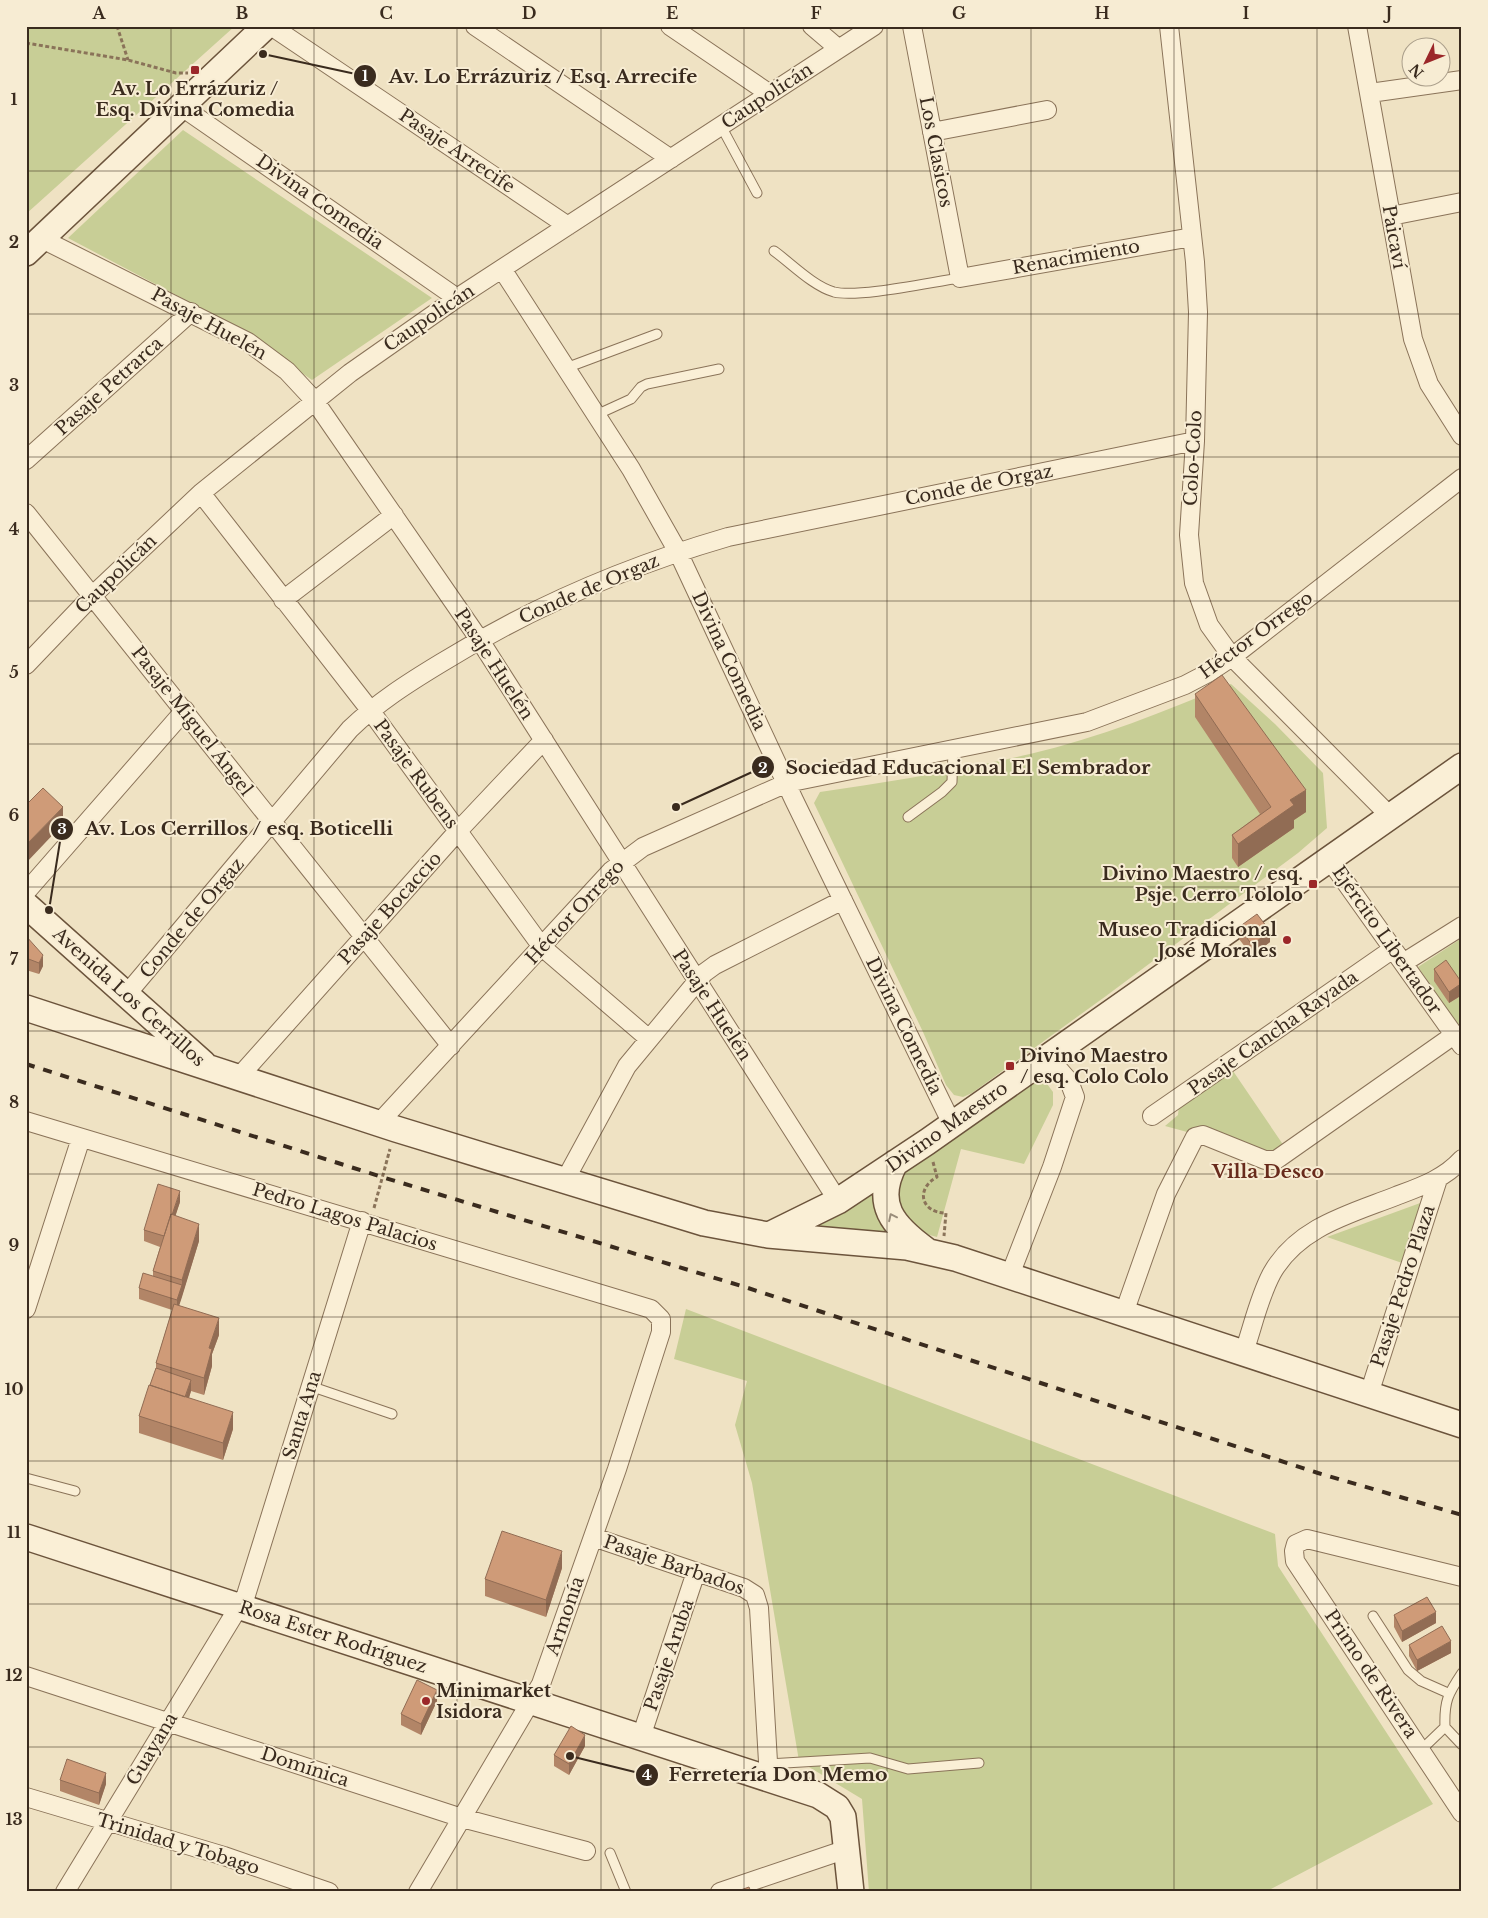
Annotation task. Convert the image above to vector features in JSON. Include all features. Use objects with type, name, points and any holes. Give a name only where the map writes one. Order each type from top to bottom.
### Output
[{"type":"street","points":[[34,246],[266,26]]},
{"type":"street","name":"Pasaje Arrecife","points":[[271,26],[568,226]]},
{"type":"street","points":[[475,26],[671,159]]},
{"type":"street","points":[[670,26],[770,94]]},
{"type":"street","points":[[812,26],[839,49]]},
{"type":"street","name":"Caupolicán","points":[[26,664],[93,595],[201,493],[314,400],[386,346],[457,298],[874,26]]},
{"type":"street","name":"Los Clasicos","points":[[912,26],[960,278]]},
{"type":"street","name":"Colo-Colo","points":[[1168,26],[1192,237],[1198,312],[1195,441],[1189,535],[1191,568],[1198,597],[1209,625],[1232,657],[1390,816]]},
{"type":"street","name":"Paicaví","points":[[1357,26],[1408,317],[1420,361],[1438,400],[1462,436]]},
{"type":"street","points":[[1370,93],[1462,80]]},
{"type":"street","name":"Divina Comedia","points":[[182,107],[457,298]]},
{"type":"street","points":[[932,132],[1047,110]]},
{"type":"street","points":[[1390,216],[1462,202]]},
{"type":"street","name":"Renacimiento","points":[[960,278],[1192,237]]},
{"type":"street","name":"Pasaje Huelén","points":[[34,246],[191,312],[268,355],[300,383],[314,400],[479,639],[838,1201]]},
{"type":"street","name":"Divina Comedia","points":[[502,269],[646,493],[678,552],[843,900],[952,1124]]},
{"type":"street","name":"Pasaje Petrarca","points":[[26,460],[191,312]]},
{"type":"street","name":"Conde de Orgaz","points":[[126,995],[350,729],[370,710],[385,697],[479,639],[534,610],[678,552],[758,530],[1195,441]]},
{"type":"street","name":"Héctor Orrego","points":[[387,1127],[451,1046],[621,862],[655,840],[787,783],[1059,729],[1106,716],[1196,679],[1232,657],[1462,478]]},
{"type":"street","name":"Pasaje Rubens","points":[[201,493],[370,710],[542,947],[648,1038]]},
{"type":"street","name":"Pasaje Miguel Ángel","points":[[26,513],[451,1046]]},
{"type":"street","points":[[283,600],[394,516]]},
{"type":"street","points":[[26,892],[185,710]]},
{"type":"street","name":"Pasaje Bocaccio","points":[[238,1078],[458,832],[544,740]]},
{"type":"street","name":"Divino Maestro","points":[[768,1235],[838,1201],[896,1163],[1462,766]]},
{"type":"street","name":"Ejército Libertador","points":[[1329,859],[1458,1040]]},
{"type":"street","points":[[564,1182],[617,1082],[648,1038],[697,981],[714,965],[843,900]]},
{"type":"street","name":"Avenida Los Cerrillos","points":[[26,905],[210,1069]]},
{"type":"street","name":"Pasaje Cancha Rayada","points":[[1152,1116],[1398,956],[1462,926]]},
{"type":"street","points":[[26,1008],[387,1127],[704,1223],[768,1235],[934,1252],[1010,1275],[1462,1425]]},
{"type":"street","points":[[1124,1313],[1166,1194],[1195,1137],[1203,1135],[1265,1160],[1276,1160],[1458,1040]]},
{"type":"street","points":[[1010,1275],[1052,1167],[1075,1097],[1069,1081],[1048,1057]]},
{"type":"street","name":"Pedro Lagos Palacios","points":[[26,1121],[651,1309],[661,1318]]},
{"type":"street","points":[[26,1309],[81,1138]]},
{"type":"street","points":[[1244,1352],[1265,1288],[1281,1260],[1292,1248],[1317,1228],[1438,1179],[1462,1159]]},
{"type":"street","points":[[896,1163],[890,1172],[886,1192],[889,1212],[900,1229],[934,1252]]},
{"type":"street","name":"Pasaje Pedro Plaza","points":[[1368,1394],[1438,1179]]},
{"type":"street","name":"Santa Ana","points":[[239,1607],[250,1586],[362,1221]]},
{"type":"street","name":"Armonía","points":[[418,1892],[541,1684],[593,1537],[661,1332],[661,1318]]},
{"type":"street","name":"Rosa Ester Rodríguez","points":[[26,1537],[641,1738],[768,1771],[818,1795],[837,1807],[845,1826],[847,1849]]},
{"type":"street","name":"Pasaje Barbados","points":[[593,1537],[744,1588],[755,1595],[760,1608],[768,1771]]},
{"type":"street","name":"Primo de Rivera","points":[[1462,1578],[1307,1539],[1296,1544],[1294,1552],[1295,1561],[1462,1812]]},
{"type":"street","name":"Pasaje Aruba","points":[[641,1738],[696,1572]]},
{"type":"street","name":"Guayana","points":[[65,1892],[239,1607]]},
{"type":"street","name":"Domínica","points":[[26,1676],[462,1818],[586,1851]]},
{"type":"street","name":"Trinidad y Tobago","points":[[26,1797],[107,1823],[224,1856],[329,1892]]},
{"type":"street","points":[[720,1892],[847,1849],[851,1892]]},
{"type":"lane","points":[[720,126],[757,193]]},
{"type":"lane","points":[[774,251],[834,292],[853,294],[960,278]]},
{"type":"lane","points":[[566,368],[656,334]]},
{"type":"lane","points":[[596,415],[631,399],[641,387],[647,384],[719,369]]},
{"type":"lane","points":[[908,817],[942,792],[952,782],[953,750]]},
{"type":"lane","points":[[310,1386],[392,1414]]},
{"type":"lane","points":[[26,1478],[75,1491]]},
{"type":"lane","points":[[1373,1616],[1408,1670],[1421,1681],[1448,1693]]},
{"type":"lane","points":[[1462,1673],[1448,1693],[1444,1706],[1445,1727],[1462,1745]]},
{"type":"lane","points":[[1421,1750],[1445,1727]]},
{"type":"lane","points":[[768,1771],[870,1758],[908,1769],[979,1763]]},
{"type":"lane","points":[[610,1853],[626,1892]]},
{"type":"path","points":[[117,26],[128,60]]},
{"type":"path","points":[[26,43],[128,60],[176,73],[187,72],[202,88]]},
{"type":"path","points":[[362,1221],[376,1203],[387,1127]]},
{"type":"path","points":[[926,1142],[937,1177],[929,1182],[924,1190],[924,1199],[928,1208],[936,1213],[946,1213],[934,1252]]},
{"type":"green space","points":[[26,26],[235,26],[26,214]]},
{"type":"green space","points":[[183,130],[432,298],[312,380],[233,325],[68,238]]},
{"type":"green space","points":[[1231,684],[1275,724],[1323,773],[1327,828],[1298,853],[972,1093],[963,1097],[954,1095],[946,1085],[923,1032],[814,803],[820,792],[899,780],[1056,748],[1132,723]]},
{"type":"green space","points":[[1462,938],[1462,1031],[1418,967]]},
{"type":"green space","points":[[1231,1068],[1284,1146],[1272,1155],[1165,1126],[1178,1115],[1179,1105]]},
{"type":"green space","points":[[1036,1069],[1053,1092],[1053,1105],[1024,1164],[961,1149],[937,1237],[922,1233],[900,1216],[893,1172]]},
{"type":"green space","points":[[880,1175],[897,1238],[806,1231]]},
{"type":"green space","points":[[1423,1202],[1405,1264],[1327,1237]]},
{"type":"green space","points":[[686,1309],[1275,1534],[1278,1566],[1433,1804],[1265,1892],[869,1892],[862,1799],[799,1761],[752,1483],[735,1425],[747,1381],[674,1359]]},
{"type":"building","points":[[1222,675],[1306,790],[1290,800],[1294,805],[1238,844],[1232,835],[1271,807],[1195,694]]},
{"type":"building","points":[[43,788],[63,807],[26,845],[26,805]]},
{"type":"building","points":[[1257,914],[1270,931],[1252,945],[1239,927]]},
{"type":"building","points":[[26,936],[43,955],[39,963],[26,958]]},
{"type":"building","points":[[1446,960],[1462,983],[1449,992],[1434,969]]},
{"type":"building","points":[[158,1184],[180,1191],[164,1236],[144,1230]]},
{"type":"building","points":[[171,1214],[199,1224],[182,1280],[153,1271]]},
{"type":"building","points":[[143,1273],[182,1285],[177,1300],[139,1288]]},
{"type":"building","points":[[174,1304],[219,1318],[209,1348],[212,1349],[204,1378],[156,1363]]},
{"type":"building","points":[[156,1368],[191,1380],[185,1397],[150,1385]]},
{"type":"building","points":[[149,1385],[233,1412],[223,1443],[139,1416]]},
{"type":"building","points":[[502,1531],[562,1551],[546,1600],[485,1579]]},
{"type":"building","points":[[1427,1597],[1436,1612],[1402,1631],[1394,1615]]},
{"type":"building","points":[[1442,1626],[1451,1641],[1417,1660],[1409,1645]]},
{"type":"building","points":[[417,1680],[437,1690],[421,1724],[401,1714]]},
{"type":"building","points":[[571,1726],[585,1735],[569,1764],[554,1755]]},
{"type":"building","points":[[67,1759],[106,1773],[99,1793],[60,1780]]},
{"type":"building","points":[[749,1887],[751,1892],[735,1892]]},
{"type":"railway","points":[[26,1064],[382,1177],[748,1288],[1318,1473],[1462,1515]]},
{"type":"place","name":"Av. Lo Errázuriz / Esq. Arrecife","points":[[263,54]]},
{"type":"place","name":"Av. Lo Errázuriz / Esq. Divina Comedia","points":[[195,70]]},
{"type":"place","name":"Sociedad Educacional El Sembrador","points":[[676,807]]},
{"type":"place","name":"Divino Maestro / esq. Psje. Cerro Tololo","points":[[1313,884]]},
{"type":"place","name":"Av. Los Cerrillos / esq. Boticelli","points":[[49,910]]},
{"type":"place","name":"Museo Tradicional José Morales","points":[[1287,940]]},
{"type":"place","name":"Divino Maestro / esq. Colo Colo","points":[[1010,1066]]},
{"type":"place","name":"Minimarket Isidora","points":[[426,1701]]},
{"type":"place","name":"Ferretería Don Memo","points":[[570,1756]]},
{"type":"district","name":"Villa Desco","points":[[1268,1171]]}]
